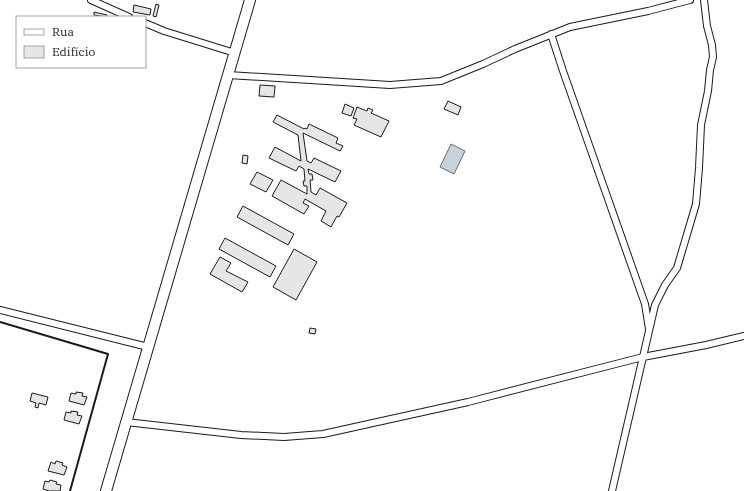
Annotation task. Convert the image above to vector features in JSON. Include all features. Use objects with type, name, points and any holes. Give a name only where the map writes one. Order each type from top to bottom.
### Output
[{"type":"highway","points":[[106,491],[250,0]]},
{"type":"street","points":[[91,0],[127,16]]},
{"type":"street","points":[[228,75],[390,85],[441,80],[483,64],[551,34],[570,28],[690,0]]},
{"type":"street","points":[[612,491],[656,305],[661,292],[677,268],[696,204],[701,126],[713,57],[704,0]]},
{"type":"street","points":[[146,23],[164,31],[235,53]]},
{"type":"street","points":[[551,34],[568,86],[646,304],[649,332]]},
{"type":"street","points":[[0,310],[148,347]]},
{"type":"street","points":[[126,422],[284,437],[323,434],[468,402],[643,357],[706,345],[743,336],[744,344]]},
{"type":"shaded area","points":[[451,144],[465,151],[454,174],[440,167]]},
{"type":"building","points":[[156,4],[159,5],[156,17],[153,16]]},
{"type":"building","points":[[134,5],[151,9],[150,15],[133,12]]},
{"type":"building","points":[[94,12],[107,15],[100,16],[94,15]]},
{"type":"building","points":[[260,85],[275,86],[274,97],[259,96]]},
{"type":"building","points":[[448,101],[461,107],[458,115],[444,109]]},
{"type":"building","points":[[345,104],[354,108],[351,116],[342,113]]},
{"type":"building","points":[[357,107],[367,111],[368,108],[373,110],[371,113],[389,121],[381,137],[354,125],[357,119],[353,118]]},
{"type":"building","points":[[277,115],[304,129],[307,129],[309,124],[338,138],[336,143],[343,146],[340,151],[303,133],[307,161],[311,163],[314,158],[341,171],[335,182],[308,169],[309,174],[312,174],[313,180],[310,180],[311,192],[316,195],[320,188],[347,203],[331,227],[321,221],[326,211],[305,199],[303,203],[309,206],[304,214],[272,196],[281,180],[307,194],[307,186],[304,186],[303,181],[305,181],[304,169],[299,166],[296,171],[269,158],[275,147],[301,161],[298,135],[273,122]]},
{"type":"building","points":[[243,155],[248,156],[247,164],[242,163]]},
{"type":"building","points":[[257,172],[273,180],[266,192],[250,184]]},
{"type":"building","points":[[243,206],[294,234],[288,245],[237,217]]},
{"type":"building","points":[[225,238],[276,266],[270,277],[219,249]]},
{"type":"building","points":[[294,249],[317,262],[296,300],[273,287]]},
{"type":"building","points":[[220,257],[231,263],[226,271],[248,282],[242,292],[210,274]]},
{"type":"building","points":[[310,328],[316,329],[315,334],[309,333]]},
{"type":"building","points":[[76,392],[83,393],[82,396],[87,397],[84,405],[69,401],[71,393],[76,394]]},
{"type":"building","points":[[32,393],[48,397],[46,405],[39,403],[38,408],[35,407],[36,403],[30,401]]},
{"type":"building","points":[[71,411],[78,412],[77,415],[82,416],[79,424],[64,420],[66,412],[71,413]]},
{"type":"building","points":[[56,461],[63,463],[62,465],[67,467],[64,475],[48,471],[51,462],[55,464]]},
{"type":"building","points":[[50,480],[61,485],[60,491],[49,491],[43,489],[45,481],[49,482]]},
{"type":"wall","points":[[0,322],[108,354],[70,491]]}]
